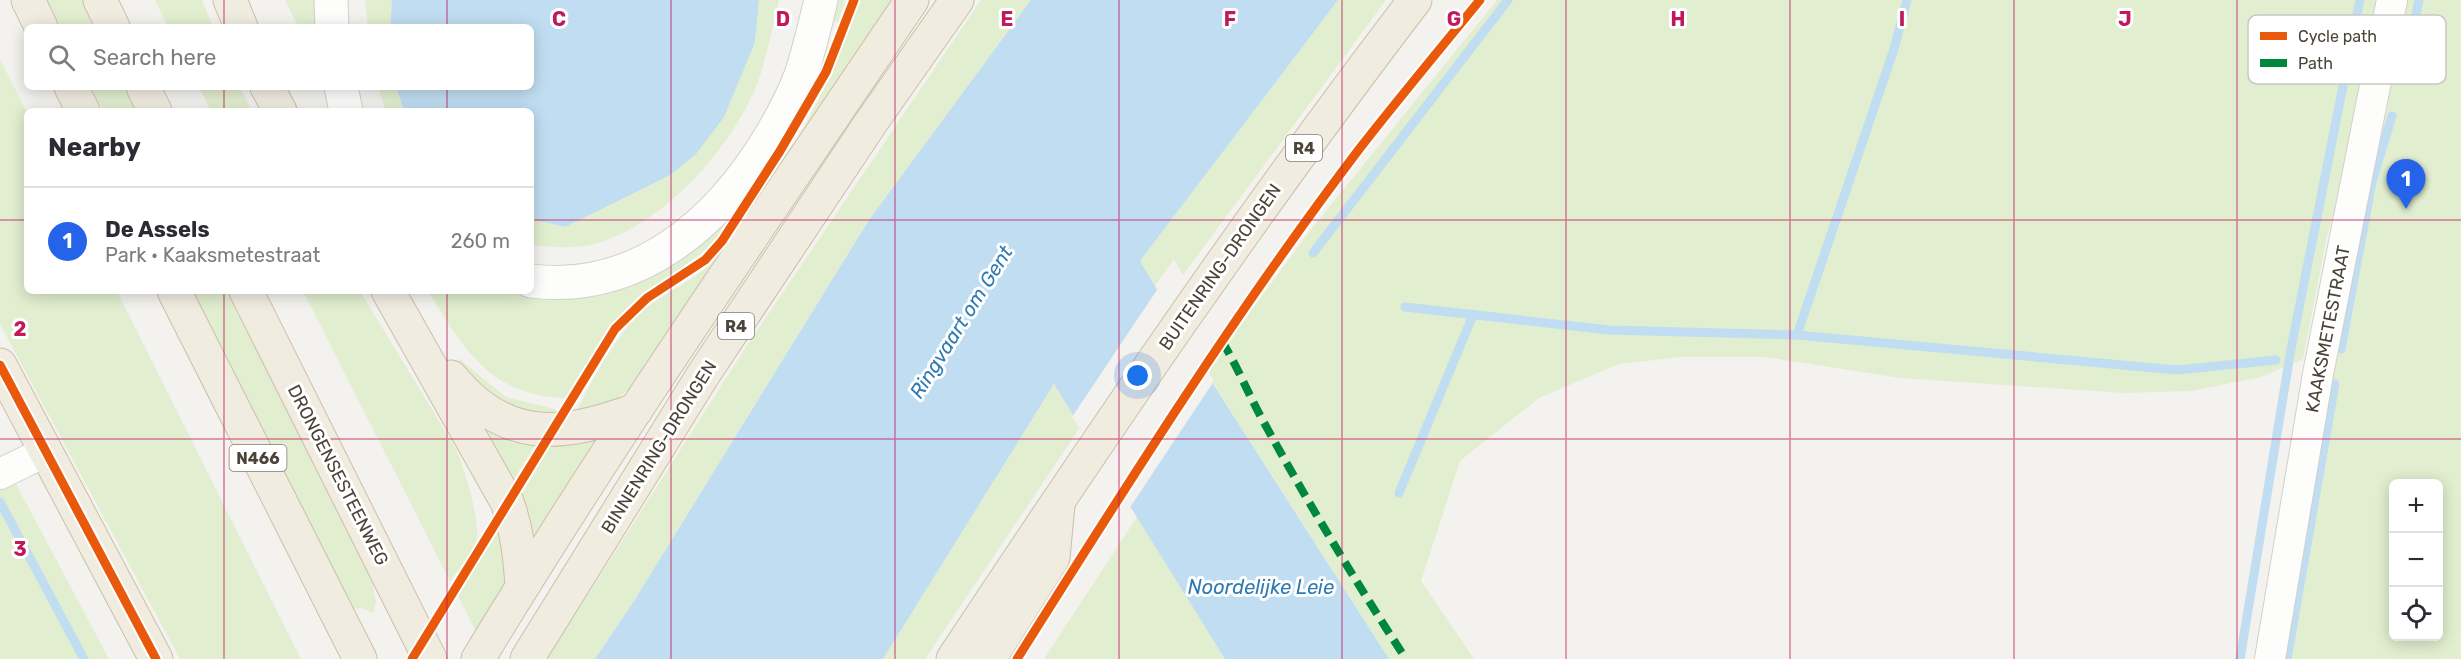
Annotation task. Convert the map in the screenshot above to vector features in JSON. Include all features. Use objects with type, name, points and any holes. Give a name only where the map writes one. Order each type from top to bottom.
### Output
[{"type":"highway","points":[[28,0],[40,24]]},
{"type":"highway","points":[[100,0],[112,24]]},
{"type":"highway","points":[[230,0],[240,24]]},
{"type":"highway","points":[[478,659],[522,586],[636,410],[912,0]]},
{"type":"highway","name":"BINNENRING-DRONGEN","points":[[527,659],[703,375],[870,124],[957,0]]},
{"type":"highway","name":"BUITENRING-DRONGEN","points":[[953,659],[1058,500],[1197,300],[1328,114],[1415,0]]},
{"type":"highway","points":[[72,90],[82,108]]},
{"type":"highway","points":[[144,90],[154,108]]},
{"type":"highway","points":[[269,90],[278,108]]},
{"type":"highway","name":"N466","points":[[176,294],[360,659]]},
{"type":"highway","name":"DRONGENSESTEENWEG","points":[[248,294],[430,659]]},
{"type":"highway","points":[[396,304],[458,385],[480,407],[503,420],[526,427],[565,430],[595,425],[636,410]]},
{"type":"highway","points":[[396,304],[507,502],[519,544],[522,586]]},
{"type":"highway","points":[[0,364],[156,659]]},
{"type":"highway","points":[[989,659],[1053,558],[1058,500]]},
{"type":"street","points":[[331,0],[332,24]]},
{"type":"street","points":[[534,281],[564,283],[599,278],[634,267],[667,251],[698,228],[754,165],[782,117],[800,76],[821,0]]},
{"type":"street","name":"KAAKSMETESTRAAT","points":[[2389,15],[2392,0]]},
{"type":"street","name":"KAAKSMETESTRAAT","points":[[2270,659],[2318,374],[2375,84]]},
{"type":"street","points":[[342,90],[345,108]]},
{"type":"street","points":[[3,472],[46,451]]},
{"type":"green space","points":[[47,0],[83,0],[95,24],[59,24]]},
{"type":"green space","points":[[155,0],[202,0],[212,24],[167,24]]},
{"type":"green space","points":[[285,0],[320,0],[321,24],[297,24]]},
{"type":"green space","points":[[365,0],[392,0],[390,24],[368,24]]},
{"type":"green space","points":[[759,0],[779,0],[760,76],[749,101],[718,151],[676,196],[653,215],[629,230],[604,241],[577,247],[534,245],[534,220],[565,227],[755,43]]},
{"type":"green space","points":[[832,0],[845,0],[838,23],[828,19]]},
{"type":"green space","points":[[859,0],[893,0],[796,142],[831,73]]},
{"type":"green space","points":[[981,0],[1031,0],[869,220],[634,601],[595,659],[547,659],[746,347]]},
{"type":"green space","points":[[1338,0],[1386,0],[1183,275],[1174,259],[1155,286],[1140,261]]},
{"type":"green space","points":[[1497,0],[2461,0],[2461,659],[2288,659],[2318,374],[2376,84],[2446,84],[2446,15],[2248,15],[2248,84],[2373,84],[2327,236],[2303,359],[2261,377],[2191,391],[2124,393],[1901,378],[1765,357],[1681,357],[1619,364],[1539,398],[1460,461],[1421,581],[1474,659],[1389,659],[1206,372],[1309,232]]},
{"type":"green space","points":[[0,59],[24,108],[24,294],[118,294],[301,659],[180,659],[0,324]]},
{"type":"green space","points":[[92,90],[128,90],[136,108],[102,108]]},
{"type":"green space","points":[[200,90],[242,90],[250,108],[210,108]]},
{"type":"green space","points":[[379,90],[397,90],[403,108],[385,108]]},
{"type":"green space","points":[[761,173],[721,236],[683,269],[636,299],[616,319],[565,398],[539,395],[517,388],[498,378],[467,349],[430,294],[578,292]]},
{"type":"green space","points":[[724,249],[634,385],[612,403],[574,416],[607,356],[627,327],[650,305],[708,266]]},
{"type":"green space","points":[[194,294],[229,294],[372,580],[376,602],[373,613],[361,608],[352,609]]},
{"type":"green space","points":[[305,294],[362,294],[457,451],[471,497],[477,534],[471,552],[450,581]]},
{"type":"green space","points":[[457,357],[506,397],[555,409],[557,414],[545,419],[497,402],[472,382]]},
{"type":"green space","points":[[1054,384],[1081,426],[925,659],[883,659]]},
{"type":"green space","points":[[481,419],[537,442],[511,484],[488,445]]},
{"type":"green space","points":[[606,434],[536,542],[520,498],[551,444]]},
{"type":"green space","points":[[0,454],[109,659],[0,659]]},
{"type":"green space","points":[[1137,517],[1225,659],[1044,659]]},
{"type":"green space","points":[[506,519],[509,583],[478,636],[457,593]]},
{"type":"water","points":[[392,0],[759,0],[755,42],[724,117],[696,154],[670,175],[565,227],[534,220],[534,108],[403,108],[397,90],[534,90],[534,24],[390,24]]},
{"type":"water","points":[[1031,0],[1338,0],[1140,261],[1215,387],[1389,659],[1225,659],[1054,384],[883,659],[595,659],[634,601],[869,220]]},
{"type":"pier","points":[[1159,287],[1214,381],[1129,509],[1072,417]]},
{"type":"waterway","points":[[1313,253],[1508,0]]},
{"type":"waterway","points":[[1405,307],[1609,330],[1797,335],[1894,49],[1907,0]]},
{"type":"waterway","points":[[2357,15],[2360,0]]},
{"type":"waterway","points":[[2416,15],[2419,0]]},
{"type":"waterway","points":[[2240,659],[2291,349],[2343,84]]},
{"type":"waterway","points":[[2341,349],[2372,182],[2392,116]]},
{"type":"waterway","points":[[1399,493],[1473,315]]},
{"type":"waterway","points":[[1797,335],[2177,370],[2276,360]]},
{"type":"waterway","points":[[2287,659],[2335,384]]},
{"type":"waterway","points":[[0,502],[84,659]]},
{"type":"marked path","points":[[1222,341],[1296,480],[1406,659]]},
{"type":"cycle path","points":[[412,659],[615,329],[647,298],[705,260],[722,241],[780,151],[826,72],[854,0]]},
{"type":"cycle path","points":[[1017,659],[1141,464],[1269,272],[1360,148],[1480,0]]},
{"type":"cycle path","points":[[0,365],[156,659]]},
{"type":"place","name":"De Assels","points":[[2406,209]]},
{"type":"water label","name":"Ringvaart om Gent","points":[[961,322]]},
{"type":"water label","name":"Noordelijke Leie","points":[[1261,587]]}]
